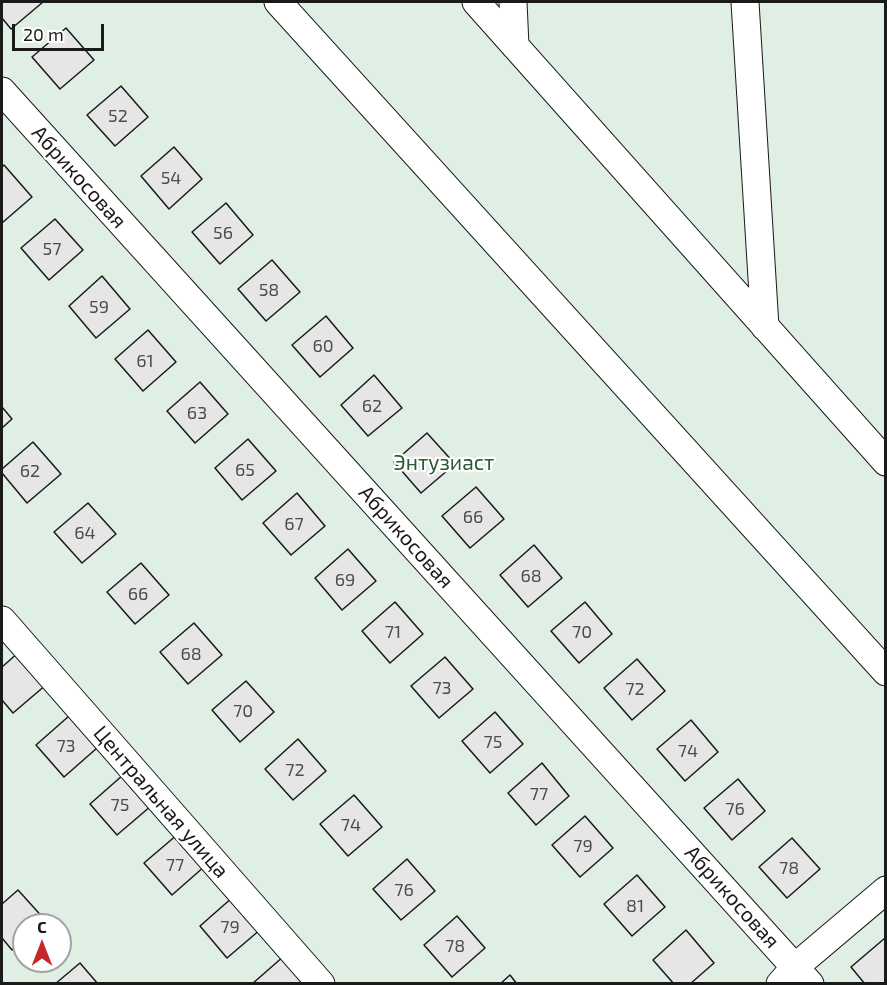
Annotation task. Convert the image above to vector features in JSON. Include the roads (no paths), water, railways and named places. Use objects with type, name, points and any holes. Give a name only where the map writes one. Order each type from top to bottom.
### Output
[{"type":"street","points":[[278,2],[885,672]]},
{"type":"street","points":[[476,2],[885,462]]},
{"type":"street","points":[[513,2],[515,46]]},
{"type":"street","points":[[745,2],[765,327]]},
{"type":"street","name":"Абрикосовая","points":[[2,92],[795,978]]},
{"type":"street","name":"Центральная улица","points":[[2,620],[321,984]]},
{"type":"street","points":[[795,978],[885,891]]},
{"type":"park label","name":"Энтузиаст","points":[[444,463]]}]
